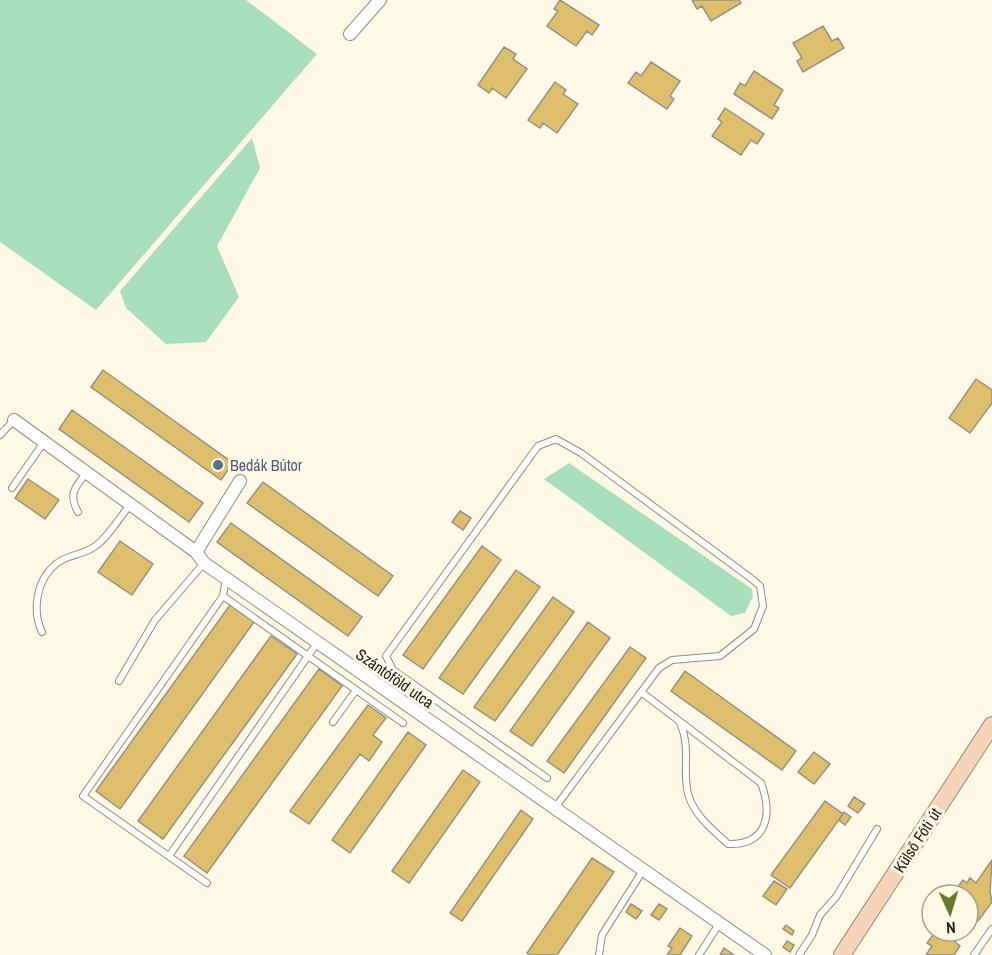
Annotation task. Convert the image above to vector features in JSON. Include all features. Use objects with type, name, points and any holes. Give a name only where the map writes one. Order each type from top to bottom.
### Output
[{"type":"main road","name":"Külső Fóti út","points":[[842,955],[992,725]]},
{"type":"street","points":[[350,34],[380,0]]},
{"type":"street","name":"Szántóföld utca","points":[[14,420],[88,471],[196,552],[204,563],[226,579],[642,872],[765,955]]},
{"type":"street","points":[[196,552],[240,481]]},
{"type":"lane","points":[[0,435],[14,420]]},
{"type":"lane","points":[[547,778],[393,670],[386,656],[538,446],[556,439],[581,453],[760,586],[763,606],[754,628],[720,656],[672,660],[659,668],[554,809]]},
{"type":"lane","points":[[12,488],[44,441]]},
{"type":"lane","points":[[78,512],[72,501],[73,490],[88,471]]},
{"type":"lane","points":[[42,632],[36,620],[35,608],[41,586],[56,564],[94,547],[131,504]]},
{"type":"lane","points":[[119,681],[155,620],[204,563]]},
{"type":"lane","points":[[207,884],[83,796],[223,596],[226,579]]},
{"type":"lane","points":[[223,596],[403,723]]},
{"type":"lane","points":[[169,856],[317,643]]},
{"type":"lane","points":[[333,722],[357,690]]},
{"type":"lane","points":[[641,692],[760,783],[766,798],[766,820],[758,836],[743,845],[728,844],[702,820],[689,796],[687,738],[680,723]]},
{"type":"lane","points":[[799,955],[812,935],[820,915],[836,897],[877,829]]},
{"type":"lane","points":[[599,955],[602,935],[642,872]]},
{"type":"lane","points":[[699,955],[719,924]]},
{"type":"lane","points":[[974,955],[992,929]]},
{"type":"green space","points":[[0,0],[246,0],[317,54],[96,310],[0,242]]},
{"type":"green space","points":[[252,138],[260,168],[217,246],[239,297],[206,342],[166,344],[126,308],[120,291]]},
{"type":"green space","points":[[569,463],[752,589],[753,596],[745,613],[731,616],[544,479]]},
{"type":"building","points":[[560,0],[599,25],[592,35],[587,31],[576,46],[547,26],[558,11],[554,9]]},
{"type":"building","points":[[692,0],[739,0],[741,3],[711,21],[702,6],[697,9]]},
{"type":"building","points":[[823,26],[832,41],[838,38],[844,48],[803,72],[797,61],[802,58],[793,43]]},
{"type":"building","points":[[504,47],[516,54],[513,59],[527,69],[506,98],[492,88],[489,93],[478,85]]},
{"type":"building","points":[[651,62],[680,81],[670,96],[674,99],[667,109],[628,83],[636,72],[641,76]]},
{"type":"building","points":[[754,71],[783,90],[774,105],[779,108],[772,119],[734,94],[740,83],[745,86]]},
{"type":"building","points":[[555,82],[566,90],[563,94],[578,104],[557,133],[543,123],[540,128],[528,120]]},
{"type":"building","points":[[725,108],[764,134],[757,144],[751,140],[741,155],[712,136],[722,122],[718,119]]},
{"type":"building","points":[[103,370],[233,463],[221,480],[91,387]]},
{"type":"building","points":[[976,379],[992,390],[992,403],[970,433],[949,418]]},
{"type":"building","points":[[72,410],[203,503],[189,522],[59,429]]},
{"type":"building","points":[[28,479],[59,500],[45,519],[15,498]]},
{"type":"building","points":[[263,482],[393,576],[378,596],[247,503]]},
{"type":"building","points":[[460,511],[471,518],[463,530],[452,522]]},
{"type":"building","points":[[231,523],[362,617],[348,636],[217,542]]},
{"type":"building","points":[[120,541],[153,564],[132,595],[98,572]]},
{"type":"building","points":[[482,546],[501,560],[423,669],[403,655]]},
{"type":"building","points":[[516,570],[540,587],[463,694],[439,678]]},
{"type":"building","points":[[553,597],[574,612],[495,721],[474,707]]},
{"type":"building","points":[[230,605],[254,622],[120,809],[96,791]]},
{"type":"building","points":[[588,622],[610,638],[532,746],[510,731]]},
{"type":"building","points":[[271,636],[297,654],[163,839],[138,821]]},
{"type":"building","points":[[630,647],[646,658],[564,773],[547,761]]},
{"type":"building","points":[[319,669],[342,686],[207,873],[184,856]]},
{"type":"building","points":[[685,671],[796,751],[782,770],[671,691]]},
{"type":"building","points":[[368,705],[386,718],[373,735],[382,742],[369,761],[360,754],[309,824],[290,811]]},
{"type":"building","points":[[408,732],[426,745],[350,853],[332,840]]},
{"type":"building","points":[[814,752],[830,764],[814,784],[798,772]]},
{"type":"building","points":[[463,770],[480,782],[409,883],[392,871]]},
{"type":"building","points":[[854,797],[865,804],[858,813],[848,806]]},
{"type":"building","points":[[825,801],[843,814],[790,888],[771,875]]},
{"type":"building","points":[[521,810],[533,819],[462,921],[450,913]]},
{"type":"building","points":[[844,812],[851,817],[845,825],[839,820]]},
{"type":"building","points":[[592,858],[614,872],[557,955],[530,955],[527,953]]},
{"type":"building","points":[[992,860],[990,892],[992,902],[980,918],[980,883],[976,883]]},
{"type":"building","points":[[774,881],[787,889],[776,905],[763,896]]},
{"type":"building","points":[[631,904],[642,911],[636,919],[626,912]]},
{"type":"building","points":[[659,904],[667,909],[659,920],[651,915]]},
{"type":"building","points":[[786,925],[794,931],[792,935],[783,929]]},
{"type":"building","points":[[680,928],[692,936],[680,955],[667,955],[672,948],[668,946]]},
{"type":"building","points":[[787,941],[794,945],[790,952],[783,947]]},
{"type":"building","points":[[927,943],[956,943],[960,946],[954,955],[926,955],[932,946]]},
{"type":"building","points":[[724,948],[734,955],[720,955]]},
{"type":"place","name":"Bedák Bútor","points":[[218,465]]}]
